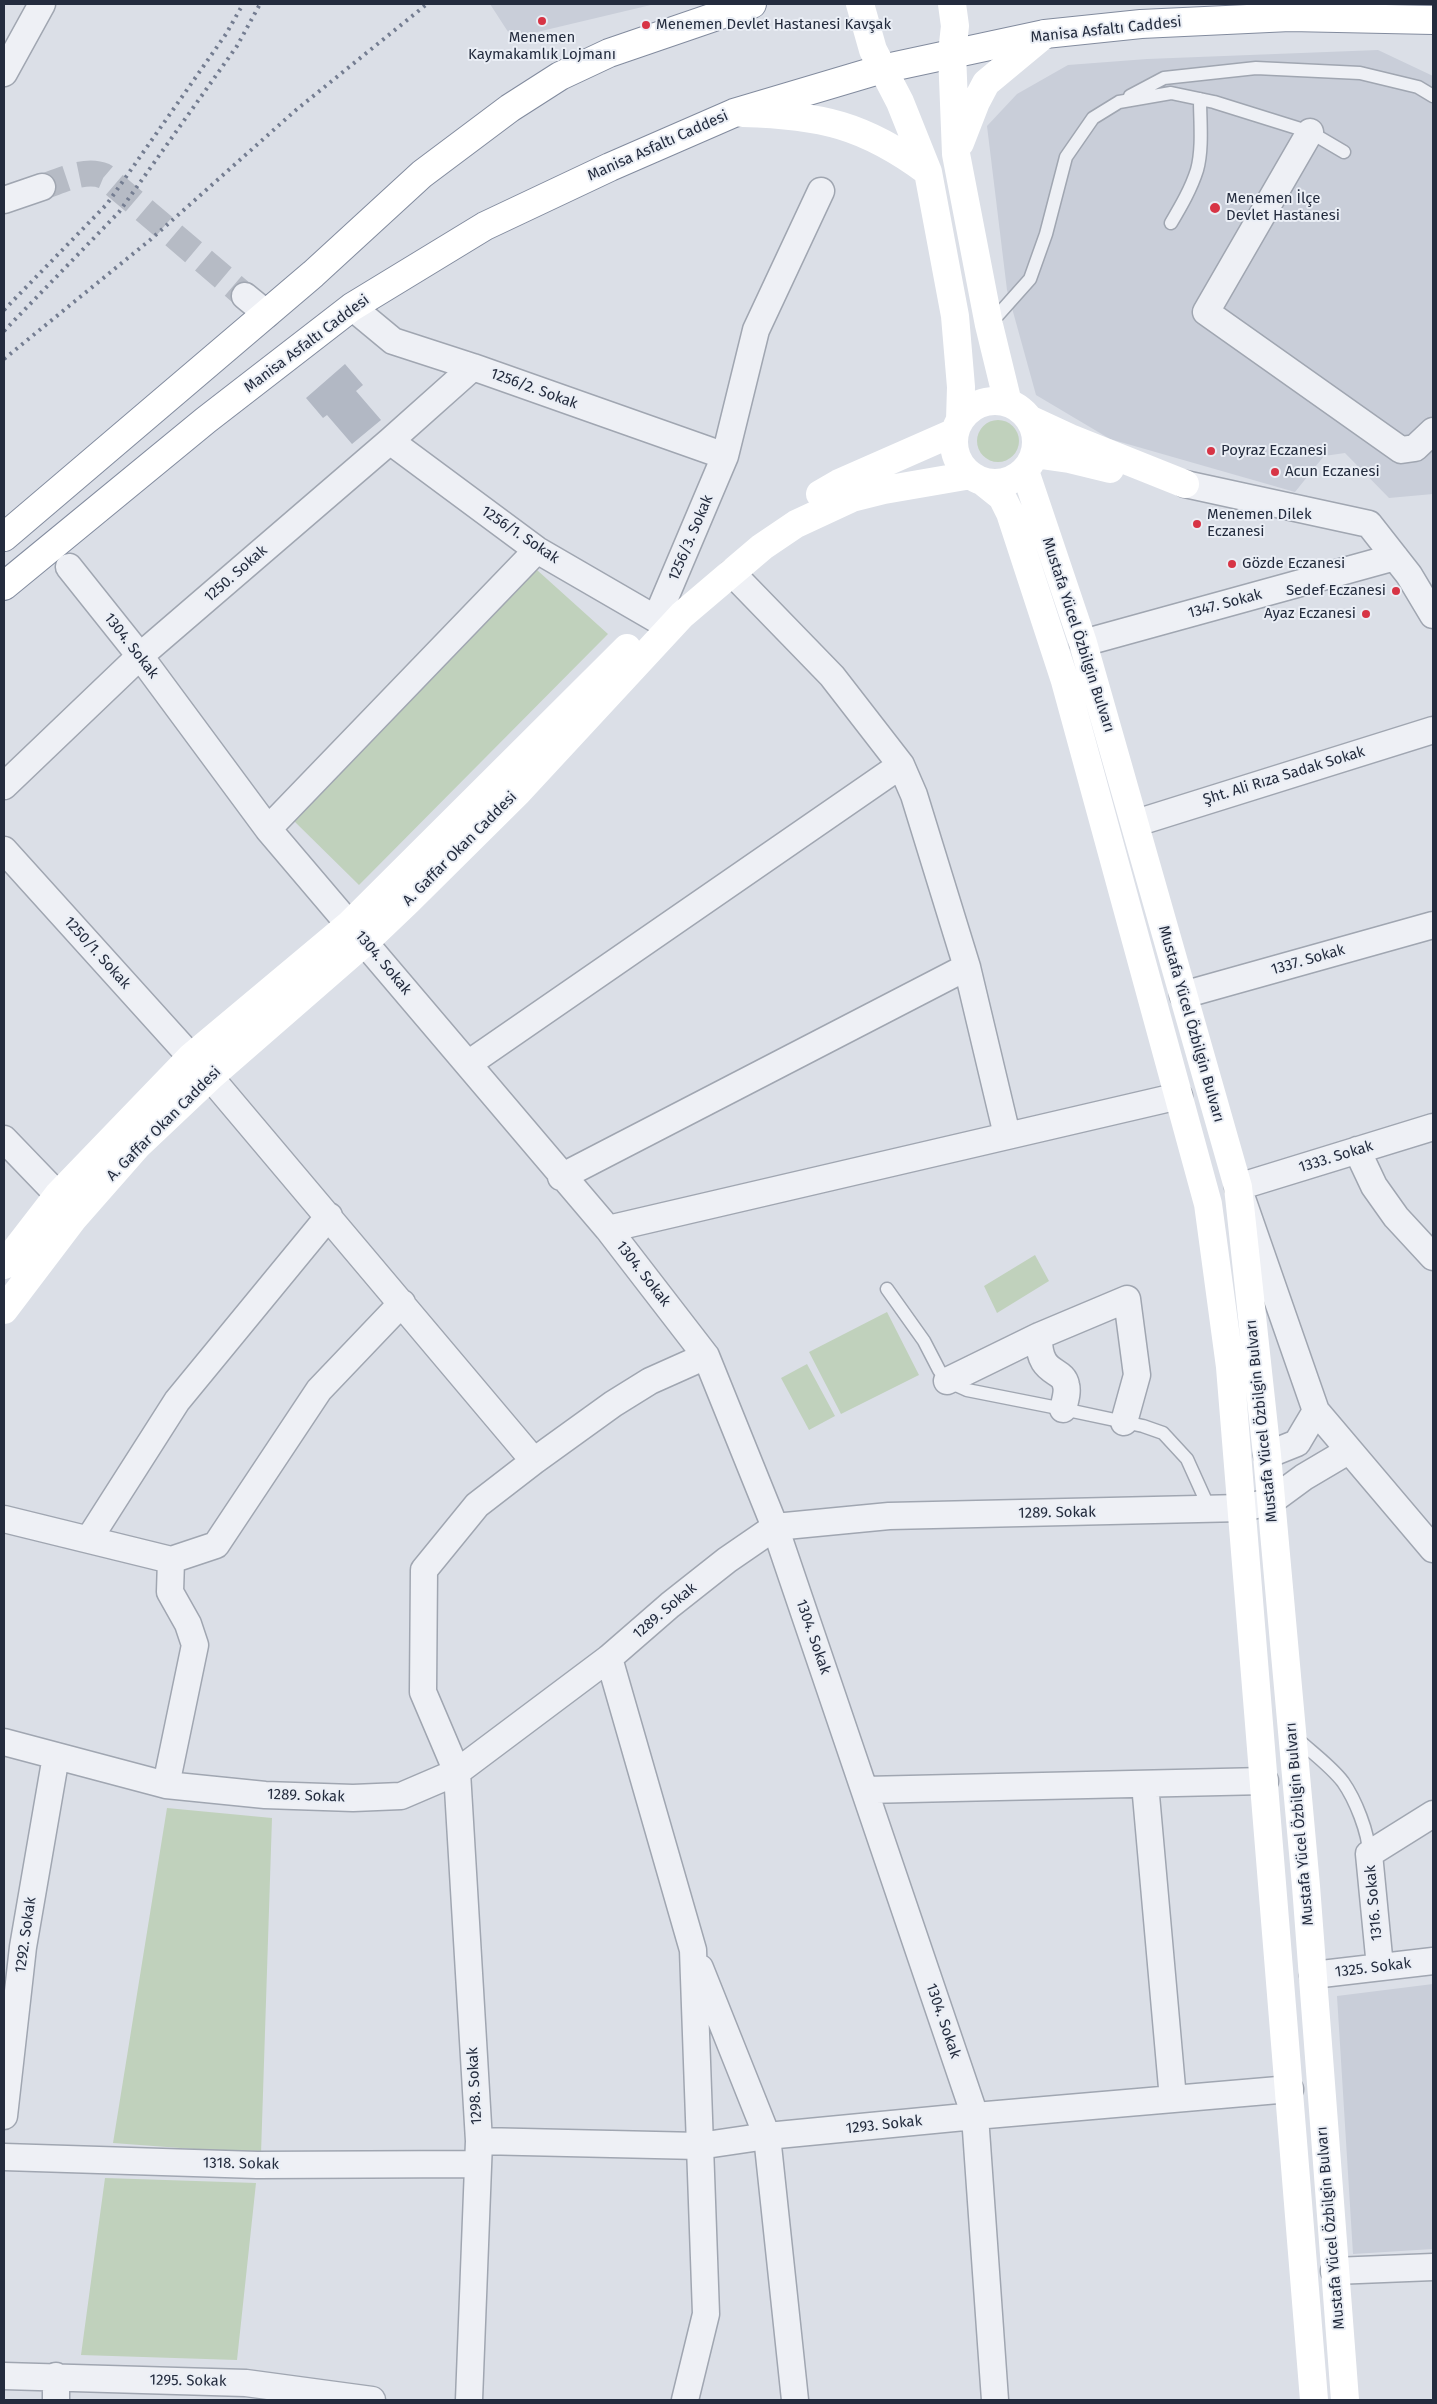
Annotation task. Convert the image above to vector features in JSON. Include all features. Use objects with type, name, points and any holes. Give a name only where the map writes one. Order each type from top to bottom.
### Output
[{"type":"main road","points":[[4,537],[267,314],[422,174],[510,108],[560,76],[609,54],[752,4]]},
{"type":"main road","points":[[860,4],[873,50],[900,102],[928,172],[955,316],[961,387],[956,456],[977,478],[1005,482],[1030,463],[1069,459],[1185,484]]},
{"type":"main road","points":[[952,4],[955,26],[952,53],[956,154],[989,325],[1018,411],[1036,436],[1030,463]]},
{"type":"main road","name":"Manisa Asfaltı Caddesi","points":[[4,586],[206,420],[352,307],[485,226],[610,167],[734,113],[882,69],[1045,34],[1141,24],[1290,17],[1433,20]]},
{"type":"main road","points":[[956,154],[976,102],[986,84],[1045,34]]},
{"type":"main road","points":[[734,113],[784,114],[824,119],[857,130],[907,157],[928,172]]},
{"type":"main road","points":[[957,426],[969,410],[981,404],[994,401],[1018,411],[1070,438],[1185,484]]},
{"type":"main road","name":"A. Gaffar Okan Caddesi","points":[[4,1310],[73,1218],[138,1146],[358,933],[656,619],[726,558],[776,520],[839,483],[957,426]]},
{"type":"main road","name":"Mustafa Yücel Özbilgin Bulvarı","points":[[1030,463],[1136,823],[1238,1187],[1266,1455],[1292,1734],[1345,2400]]},
{"type":"main road","name":"A. Gaffar Okan Caddesi","points":[[4,1265],[58,1195],[191,1057],[358,933],[518,792],[682,615],[762,547],[796,524],[852,498],[884,490],[977,478]]},
{"type":"main road","name":"Mustafa Yücel Özbilgin Bulvarı","points":[[977,478],[1002,497],[1010,513],[1059,662],[1208,1204],[1230,1367],[1314,2400]]},
{"type":"street","points":[[4,73],[42,4]]},
{"type":"street","points":[[1310,132],[1206,312],[1401,450],[1415,448],[1433,431]]},
{"type":"street","points":[[4,200],[42,187]]},
{"type":"street","name":"1256/3. Sokak","points":[[656,619],[726,456],[756,330],[821,190]]},
{"type":"street","points":[[245,296],[267,314]]},
{"type":"street","name":"1256/2. Sokak","points":[[352,307],[393,341],[473,367],[726,456]]},
{"type":"street","name":"1250. Sokak","points":[[4,786],[140,656],[473,367]]},
{"type":"street","name":"1256/1. Sokak","points":[[390,441],[537,550],[656,619]]},
{"type":"street","points":[[1185,484],[1369,524],[1395,557],[1433,615]]},
{"type":"street","points":[[268,829],[537,550]]},
{"type":"street","name":"1347. Sokak","points":[[1083,643],[1395,557]]},
{"type":"street","name":"1304. Sokak","points":[[69,567],[140,656],[268,829],[358,933],[561,1177],[608,1229],[706,1356],[775,1527],[975,2116],[995,2400]]},
{"type":"street","points":[[732,573],[832,676],[901,766],[914,795],[968,967],[1008,1135]]},
{"type":"street","name":"Şht. Ali Rıza Sadak Sokak","points":[[1136,823],[1433,730]]},
{"type":"street","points":[[468,1064],[901,766]]},
{"type":"street","name":"1250/1. Sokak","points":[[4,850],[191,1057]]},
{"type":"street","name":"1337. Sokak","points":[[1183,995],[1433,925]]},
{"type":"street","points":[[561,1177],[968,967]]},
{"type":"street","points":[[210,1077],[534,1461]]},
{"type":"street","points":[[608,1229],[1179,1096]]},
{"type":"street","name":"1333. Sokak","points":[[1238,1187],[1433,1127]]},
{"type":"street","points":[[4,1139],[58,1195]]},
{"type":"street","points":[[1357,1150],[1374,1186],[1396,1217],[1433,1257]]},
{"type":"street","points":[[1238,1187],[1316,1410],[1348,1451],[1433,1549]]},
{"type":"street","points":[[89,1539],[177,1401],[329,1216]]},
{"type":"street","points":[[947,1381],[1039,1336],[1127,1299],[1137,1375],[1124,1422]]},
{"type":"street","points":[[4,1519],[171,1560],[216,1545],[319,1390],[402,1303]]},
{"type":"street","points":[[1039,1336],[1043,1363],[1063,1378],[1066,1383],[1063,1409]]},
{"type":"street","name":"1298. Sokak","points":[[470,2400],[478,2153],[457,1772],[423,1692],[424,1570],[477,1504],[613,1404],[650,1381],[706,1356]]},
{"type":"street","points":[[1266,1455],[1297,1443],[1316,1410]]},
{"type":"street","name":"1289. Sokak","points":[[4,1742],[166,1785],[265,1795],[353,1798],[401,1796],[457,1772],[609,1658],[677,1600],[775,1527],[889,1516],[1242,1508],[1270,1502],[1304,1477],[1348,1451]]},
{"type":"street","points":[[166,1785],[195,1645],[188,1624],[170,1592],[171,1560]]},
{"type":"street","points":[[609,1658],[693,1950],[767,2136],[795,2400]]},
{"type":"street","name":"1292. Sokak","points":[[4,2116],[14,1945],[56,1756]]},
{"type":"street","points":[[865,1790],[1264,1781]]},
{"type":"street","points":[[1145,1784],[1174,2099]]},
{"type":"street","name":"1316. Sokak","points":[[1380,1967],[1369,1854],[1433,1814]]},
{"type":"street","points":[[685,2400],[706,2314],[693,1950]]},
{"type":"street","name":"1325. Sokak","points":[[1312,1975],[1433,1961]]},
{"type":"street","name":"1293. Sokak","points":[[478,2153],[699,2146],[767,2136],[1290,2089]]},
{"type":"street","name":"1318. Sokak","points":[[4,2157],[248,2165],[478,2153]]},
{"type":"street","points":[[1334,2271],[1433,2267]]},
{"type":"street","name":"1295. Sokak","points":[[4,2376],[56,2388],[246,2382],[372,2400]]},
{"type":"lane","points":[[989,325],[1030,279],[1046,234],[1066,156],[1093,118],[1164,78],[1256,68],[1360,73],[1418,88],[1433,96]]},
{"type":"lane","points":[[1119,102],[1171,92],[1272,118],[1310,132],[1344,152]]},
{"type":"lane","points":[[1171,223],[1197,168],[1200,150],[1200,99]]},
{"type":"lane","points":[[887,1289],[924,1342],[938,1370],[947,1381],[967,1390],[1124,1422],[1163,1433],[1186,1459],[1210,1510]]},
{"type":"lane","points":[[1292,1734],[1343,1782],[1369,1842],[1369,1854]]},
{"type":"shaded area","name":"Menemen Kaymakamlık Lojmanı","points":[[490,4],[655,4],[512,38]]},
{"type":"shaded area","name":"Menemen İlçe Devlet Hastanesi","points":[[1378,50],[1433,76],[1433,494],[1389,498],[1345,453],[1324,456],[1295,492],[1110,439],[1036,395],[1007,290],[987,126],[1017,94],[1068,65],[1147,59]]},
{"type":"shaded area","points":[[1433,1984],[1433,2249],[1353,2254],[1337,1996]]},
{"type":"green space","points":[[1002,420],[1010,423],[1016,429],[1019,441],[1016,453],[1010,459],[994,462],[986,459],[980,453],[977,437],[980,429],[986,423]]},
{"type":"green space","points":[[537,570],[608,634],[359,885],[294,821]]},
{"type":"green space","points":[[1035,1255],[1049,1281],[997,1313],[984,1286]]},
{"type":"green space","points":[[887,1312],[919,1375],[841,1414],[809,1352]]},
{"type":"green space","points":[[807,1364],[835,1416],[809,1430],[781,1378]]},
{"type":"green space","points":[[167,1808],[272,1818],[261,2154],[113,2143]]},
{"type":"green space","points":[[105,2178],[256,2183],[237,2360],[81,2355]]},
{"type":"building","points":[[345,364],[363,385],[356,391],[381,420],[352,444],[327,415],[323,418],[306,398]]},
{"type":"tunnel","points":[[42,187],[81,174],[104,176],[245,296]]},
{"type":"railway","points":[[4,310],[107,204],[226,34],[243,4]]},
{"type":"railway","points":[[4,331],[119,212],[237,46],[260,4]]},
{"type":"railway","points":[[4,359],[150,240],[296,110],[427,4]]},
{"type":"place","name":"Menemen Kaymakamlık Lojmanı","points":[[542,21]]},
{"type":"place","name":"Menemen Devlet Hastanesi Kavşak","points":[[646,25]]},
{"type":"place","name":"Menemen İlçe Devlet Hastanesi","points":[[1215,208]]},
{"type":"place","name":"Poyraz Eczanesi","points":[[1211,451]]},
{"type":"place","name":"Acun Eczanesi","points":[[1275,472]]},
{"type":"place","name":"Menemen Dilek Eczanesi","points":[[1197,524]]},
{"type":"place","name":"Gözde Eczanesi","points":[[1232,564]]},
{"type":"place","name":"Sedef Eczanesi","points":[[1396,591]]},
{"type":"place","name":"Ayaz Eczanesi","points":[[1366,614]]}]
